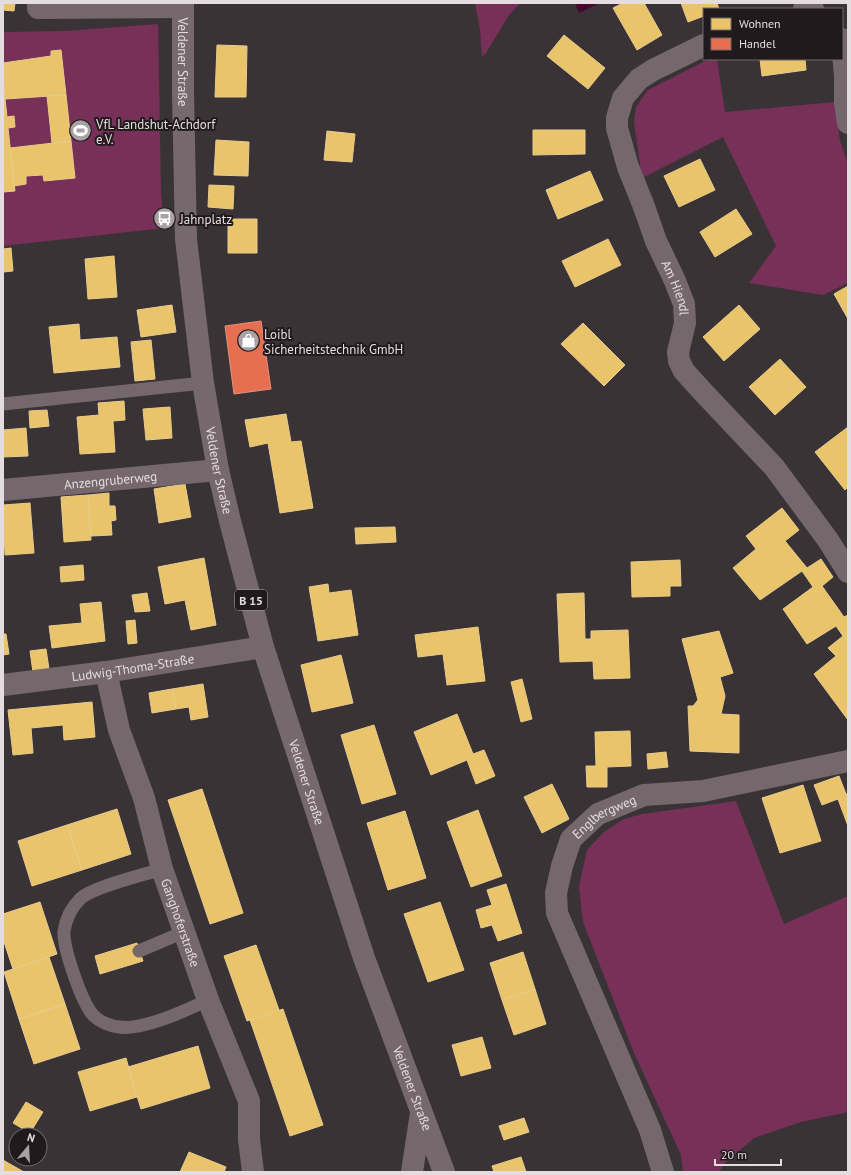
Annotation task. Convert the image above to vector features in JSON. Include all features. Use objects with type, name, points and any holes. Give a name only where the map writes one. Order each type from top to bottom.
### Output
[{"type":"main road","name":"Veldener Straße","points":[[183,5],[182,86],[186,239],[203,383],[218,470],[263,647],[364,958],[444,1172]]},
{"type":"street","points":[[38,3],[38,8],[183,5]]},
{"type":"street","name":"Am Hiendl","points":[[703,45],[653,70],[639,79],[623,98],[617,118],[617,128],[628,167],[656,240],[684,304],[685,324],[678,347],[679,361],[684,371],[774,467],[828,540],[848,572]]},
{"type":"street","points":[[843,52],[845,103],[848,123]]},
{"type":"street","name":"Anzengruberweg","points":[[3,490],[218,470]]},
{"type":"street","name":"Ludwig-Thoma-Straße","points":[[3,685],[106,672],[263,647]]},
{"type":"street","name":"Ganghoferstraße","points":[[106,672],[119,730],[144,798],[162,869],[208,1000],[249,1101],[249,1140],[253,1172]]},
{"type":"street","name":"Englbergweg","points":[[663,1172],[650,1130],[557,913],[556,893],[562,866],[571,839],[598,814],[644,795],[703,791],[848,761]]},
{"type":"street","points":[[412,1172],[421,1112]]},
{"type":"lane","points":[[3,404],[203,383]]},
{"type":"lane","points":[[162,869],[86,894],[79,899],[69,914],[64,932],[74,975],[88,1008],[95,1017],[110,1025],[120,1027],[134,1028],[181,1013],[208,1000]]},
{"type":"lane","points":[[139,951],[184,932]]},
{"type":"shaded area","points":[[475,3],[520,3],[509,15],[486,53],[482,57],[480,30]]},
{"type":"shaded area","points":[[575,3],[600,3],[579,13]]},
{"type":"shaded area","name":"VfL Landshut-Achdorf e.V.","points":[[158,24],[161,191],[164,228],[3,246],[3,32],[65,31]]},
{"type":"shaded area","points":[[707,60],[717,60],[725,112],[835,102],[840,141],[848,163],[848,283],[823,295],[749,283],[776,246],[723,137],[642,178],[634,122],[636,107],[648,90]]},
{"type":"shaded area","points":[[736,801],[784,924],[848,896],[848,1112],[801,1122],[754,1138],[725,1163],[719,1172],[683,1172],[681,1155],[634,1053],[583,922],[579,887],[587,850],[604,832],[624,819],[642,814]]},
{"type":"building: Wohnen","points":[[3,3],[15,3],[14,11],[3,10]]},
{"type":"building: Wohnen","points":[[623,3],[644,3],[662,35],[637,50],[613,8]]},
{"type":"building: Wohnen","points":[[681,3],[717,3],[719,8],[703,8],[703,16],[688,22]]},
{"type":"building: Wohnen","points":[[564,35],[605,68],[588,89],[547,56]]},
{"type":"building: Wohnen","points":[[217,45],[247,46],[246,97],[215,97]]},
{"type":"building: Wohnen","points":[[61,50],[66,95],[5,99],[3,63],[51,56],[51,51]]},
{"type":"building: Wohnen","points":[[760,60],[805,60],[806,70],[762,76]]},
{"type":"building: Wohnen","points":[[3,80],[7,117],[14,116],[15,127],[8,128],[15,191],[3,192]]},
{"type":"building: Wohnen","points":[[66,95],[71,141],[52,143],[47,96]]},
{"type":"building: Wohnen","points":[[533,130],[585,130],[585,154],[533,155]]},
{"type":"building: Wohnen","points":[[327,131],[355,134],[352,162],[324,160]]},
{"type":"building: Wohnen","points":[[216,140],[249,142],[248,176],[214,175]]},
{"type":"building: Wohnen","points":[[71,141],[75,178],[44,181],[43,175],[26,176],[26,184],[14,186],[10,148]]},
{"type":"building: Wohnen","points":[[700,159],[715,190],[679,207],[664,176]]},
{"type":"building: Wohnen","points":[[590,171],[603,200],[558,219],[546,190]]},
{"type":"building: Wohnen","points":[[209,185],[234,186],[233,209],[208,207]]},
{"type":"building: Wohnen","points":[[736,209],[752,234],[715,257],[700,232]]},
{"type":"building: Wohnen","points":[[228,219],[257,219],[257,253],[228,253]]},
{"type":"building: Wohnen","points":[[608,239],[621,265],[575,287],[562,261]]},
{"type":"building: Wohnen","points":[[11,248],[13,271],[3,272],[3,249]]},
{"type":"building: Wohnen","points":[[114,256],[117,297],[88,299],[85,259]]},
{"type":"building: Wohnen","points":[[848,286],[848,319],[834,294]]},
{"type":"building: Wohnen","points":[[172,305],[176,332],[141,337],[137,310]]},
{"type":"building: Wohnen","points":[[739,305],[760,329],[724,361],[703,337]]},
{"type":"building: Wohnen","points":[[583,323],[625,365],[604,386],[561,344]]},
{"type":"building: Wohnen","points":[[79,324],[80,340],[117,337],[120,367],[54,373],[49,327]]},
{"type":"building: Wohnen","points":[[151,340],[155,379],[135,381],[131,342]]},
{"type":"building: Wohnen","points":[[780,359],[806,387],[775,415],[749,387]]},
{"type":"building: Wohnen","points":[[124,401],[125,420],[113,421],[115,452],[80,454],[77,417],[99,415],[98,403]]},
{"type":"building: Wohnen","points":[[170,407],[172,438],[146,440],[143,409]]},
{"type":"building: Wohnen","points":[[47,410],[49,426],[30,428],[29,411]]},
{"type":"building: Wohnen","points":[[286,414],[291,442],[301,441],[313,508],[280,513],[268,443],[250,447],[245,420]]},
{"type":"building: Wohnen","points":[[848,427],[848,487],[845,490],[815,452]]},
{"type":"building: Wohnen","points":[[26,428],[28,456],[3,457],[3,430]]},
{"type":"building: Wohnen","points":[[185,484],[191,517],[159,523],[154,489]]},
{"type":"building: Wohnen","points":[[109,493],[109,506],[115,506],[116,520],[111,521],[112,535],[91,536],[88,495]]},
{"type":"building: Wohnen","points":[[88,495],[91,540],[64,542],[61,497]]},
{"type":"building: Wohnen","points":[[30,503],[34,553],[5,555],[3,505]]},
{"type":"building: Wohnen","points":[[782,508],[799,530],[785,541],[807,568],[821,559],[833,577],[822,586],[844,617],[848,615],[848,720],[814,674],[836,656],[828,648],[843,636],[836,626],[807,644],[783,609],[813,587],[802,571],[760,600],[733,568],[756,549],[746,536]]},
{"type":"building: Wohnen","points":[[395,527],[396,542],[356,544],[355,528]]},
{"type":"building: Wohnen","points":[[204,558],[216,625],[191,630],[185,600],[165,604],[158,567]]},
{"type":"building: Wohnen","points":[[680,560],[681,586],[670,586],[670,596],[632,597],[631,562]]},
{"type":"building: Wohnen","points":[[83,565],[84,580],[61,582],[60,567]]},
{"type":"building: Wohnen","points":[[328,584],[329,593],[351,590],[358,635],[318,641],[309,587]]},
{"type":"building: Wohnen","points":[[147,593],[150,611],[135,612],[132,595]]},
{"type":"building: Wohnen","points":[[584,593],[585,639],[591,639],[591,631],[628,630],[630,678],[594,679],[593,661],[560,662],[557,594]]},
{"type":"building: Wohnen","points":[[101,602],[105,641],[52,648],[49,626],[82,623],[80,604]]},
{"type":"building: Wohnen","points":[[135,620],[137,643],[128,644],[126,621]]},
{"type":"building: Wohnen","points":[[478,627],[485,681],[447,685],[443,654],[418,657],[415,635]]},
{"type":"building: Wohnen","points":[[719,631],[733,673],[720,677],[725,696],[721,714],[739,715],[739,753],[690,751],[688,706],[693,706],[698,700],[682,639]]},
{"type":"building: Wohnen","points":[[3,634],[6,634],[9,654],[3,655]]},
{"type":"building: Wohnen","points":[[46,649],[49,669],[33,672],[30,651]]},
{"type":"building: Wohnen","points":[[341,655],[353,703],[312,712],[301,665]]},
{"type":"building: Wohnen","points":[[522,679],[532,719],[521,722],[511,682]]},
{"type":"building: Wohnen","points":[[203,684],[208,717],[191,720],[189,707],[176,709],[172,689]]},
{"type":"building: Wohnen","points":[[172,689],[176,709],[152,713],[149,693]]},
{"type":"building: Wohnen","points":[[92,702],[95,737],[64,740],[63,725],[31,728],[33,753],[13,755],[8,710]]},
{"type":"building: Wohnen","points":[[457,714],[473,754],[484,750],[495,776],[476,784],[467,760],[431,775],[414,732]]},
{"type":"building: Wohnen","points":[[374,725],[396,794],[362,804],[341,735]]},
{"type":"building: Wohnen","points":[[630,731],[631,766],[607,767],[607,787],[587,787],[586,766],[596,766],[595,732]]},
{"type":"building: Wohnen","points":[[666,752],[668,767],[648,769],[647,754]]},
{"type":"building: Wohnen","points":[[839,776],[846,794],[848,794],[848,826],[838,799],[822,805],[814,785]]},
{"type":"building: Wohnen","points":[[552,784],[569,819],[542,833],[524,797]]},
{"type":"building: Wohnen","points":[[803,785],[821,841],[780,853],[762,798]]},
{"type":"building: Wohnen","points":[[202,789],[243,913],[210,924],[168,800]]},
{"type":"building: Wohnen","points":[[117,809],[131,854],[82,870],[67,825]]},
{"type":"building: Wohnen","points":[[478,810],[502,876],[471,887],[447,822]]},
{"type":"building: Wohnen","points":[[405,811],[426,878],[388,890],[367,823]]},
{"type":"building: Wohnen","points":[[67,825],[82,870],[32,886],[18,841]]},
{"type":"building: Wohnen","points":[[506,884],[522,933],[498,941],[492,925],[481,928],[476,910],[492,905],[487,890]]},
{"type":"building: Wohnen","points":[[40,902],[57,954],[13,969],[3,939],[3,914]]},
{"type":"building: Wohnen","points":[[440,902],[464,970],[428,982],[404,914]]},
{"type":"building: Wohnen","points":[[137,943],[143,961],[100,974],[95,956]]},
{"type":"building: Wohnen","points":[[256,945],[279,1010],[247,1021],[224,956]]},
{"type":"building: Wohnen","points":[[523,952],[535,989],[502,1000],[490,963]]},
{"type":"building: Wohnen","points":[[49,957],[65,1004],[19,1019],[4,972]]},
{"type":"building: Wohnen","points":[[535,989],[546,1024],[514,1035],[502,1000]]},
{"type":"building: Wohnen","points":[[65,1004],[80,1049],[34,1064],[19,1019]]},
{"type":"building: Wohnen","points":[[283,1009],[323,1125],[290,1136],[250,1020]]},
{"type":"building: Wohnen","points":[[482,1037],[491,1068],[461,1076],[452,1045]]},
{"type":"building: Wohnen","points":[[198,1046],[210,1088],[141,1109],[128,1067]]},
{"type":"building: Wohnen","points":[[126,1058],[137,1097],[90,1111],[78,1072]]},
{"type":"building: Wohnen","points":[[26,1102],[43,1112],[34,1127],[20,1127],[13,1123]]},
{"type":"building: Wohnen","points":[[524,1118],[529,1132],[504,1140],[499,1126]]},
{"type":"building: Wohnen","points":[[189,1152],[226,1167],[224,1172],[180,1172]]},
{"type":"building: Wohnen","points":[[521,1157],[526,1172],[494,1172],[492,1166]]},
{"type":"building: Wohnen","points":[[3,1160],[8,1163],[8,1167],[15,1167],[24,1172],[3,1172]]},
{"type":"building: Handel","points":[[261,321],[271,389],[234,394],[225,326]]},
{"type":"place","name":"VfL Landshut-Achdorf e.V.","points":[[81,131]]},
{"type":"place","name":"Jahnplatz","points":[[165,219]]},
{"type":"place","name":"Loibl Sicherheitstechnik GmbH","points":[[248,341]]}]
